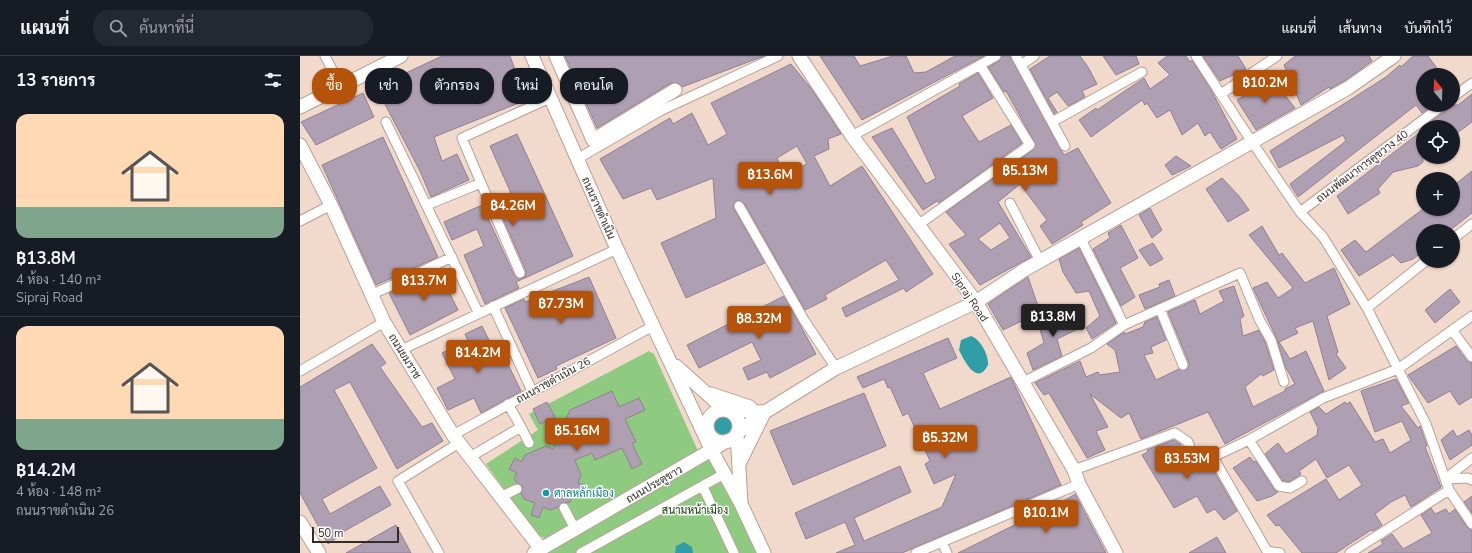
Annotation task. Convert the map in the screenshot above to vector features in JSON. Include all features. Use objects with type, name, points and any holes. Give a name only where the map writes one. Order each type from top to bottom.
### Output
[{"type":"street","points":[[325,56],[331,68]]},
{"type":"street","points":[[357,78],[401,56]]},
{"type":"street","name":"ถนนราขดำเนิน","points":[[532,56],[537,68]]},
{"type":"street","points":[[556,56],[593,140],[674,90]]},
{"type":"street","points":[[577,159],[660,111],[778,56]]},
{"type":"street","name":"Sipraj Road","points":[[799,56],[852,136],[976,302],[1074,470],[1116,553]]},
{"type":"street","points":[[852,136],[996,56]]},
{"type":"street","points":[[1016,56],[1065,146]]},
{"type":"street","points":[[1021,65],[1034,56]]},
{"type":"street","points":[[1196,56],[1300,212],[1322,237],[1367,308],[1426,424],[1449,490],[1472,524]]},
{"type":"street","points":[[1220,94],[1277,56]]},
{"type":"street","name":"ถนนประตูขาว","points":[[538,551],[712,451],[765,412],[836,368],[976,302],[1040,261],[1348,88],[1394,56]]},
{"type":"street","points":[[918,225],[1030,145],[980,65]]},
{"type":"street","points":[[1052,122],[1142,72]]},
{"type":"street","points":[[1460,92],[1472,83]]},
{"type":"street","points":[[300,107],[312,101]]},
{"type":"street","name":"ถนนราขดำเนิน","points":[[552,103],[617,249],[697,420],[741,504],[764,553]]},
{"type":"street","points":[[520,273],[480,183],[462,138],[537,104]]},
{"type":"street","name":"ถนนพัฒนาการคูขวาง 40","points":[[1300,212],[1434,112]]},
{"type":"street","points":[[386,122],[478,312]]},
{"type":"street","name":"ถนนยมราช","points":[[300,145],[330,205],[384,322],[456,439],[500,497],[538,551]]},
{"type":"street","points":[[427,205],[480,183]]},
{"type":"street","points":[[1010,204],[1040,261]]},
{"type":"street","points":[[300,221],[330,205]]},
{"type":"street","points":[[739,206],[804,320],[836,368]]},
{"type":"street","points":[[1460,233],[1472,224]]},
{"type":"street","points":[[1081,239],[1124,325]]},
{"type":"street","points":[[401,350],[478,312],[617,249]]},
{"type":"street","points":[[371,295],[452,257]]},
{"type":"street","points":[[1367,308],[1417,268]]},
{"type":"street","points":[[1023,382],[1091,348],[1124,325],[1240,273],[1260,321],[1272,340],[1284,382]]},
{"type":"street","points":[[493,306],[532,390]]},
{"type":"street","points":[[1160,309],[1183,365]]},
{"type":"street","points":[[1074,470],[1175,433],[1188,442],[1195,461],[1213,457],[1249,440],[1323,398],[1398,369],[1472,316]]},
{"type":"street","points":[[300,371],[384,322]]},
{"type":"street","name":"ถนนราขดำเนิน 26","points":[[439,553],[398,481],[508,404],[653,326]]},
{"type":"street","points":[[1452,330],[1472,357]]},
{"type":"street","name":"ถนนราขดำเนิน","points":[[669,359],[704,392],[719,412]]},
{"type":"street","points":[[704,392],[765,412]]},
{"type":"street","points":[[508,404],[529,443]]},
{"type":"street","points":[[697,420],[719,412],[765,412]]},
{"type":"street","points":[[719,412],[730,412],[737,419],[739,428],[732,437],[717,440],[710,435],[708,422],[719,412]]},
{"type":"street","points":[[738,465],[765,412]]},
{"type":"street","points":[[470,457],[521,427]]},
{"type":"street","name":"ถนนราขดำเนิน","points":[[732,437],[738,465],[741,504]]},
{"type":"street","points":[[1249,440],[1280,486],[1290,488],[1302,481]]},
{"type":"street","points":[[1213,457],[1267,551],[1280,553]]},
{"type":"street","points":[[1445,479],[1472,458]]},
{"type":"street","points":[[581,553],[703,487],[724,474]]},
{"type":"street","points":[[1445,479],[1468,478],[1472,480]]},
{"type":"street","points":[[916,553],[1080,484]]},
{"type":"street","points":[[703,487],[734,553]]},
{"type":"street","points":[[500,497],[517,489]]},
{"type":"street","points":[[1350,553],[1449,490]]},
{"type":"street","points":[[564,508],[575,529]]},
{"type":"street","points":[[300,522],[319,553]]},
{"type":"street","points":[[942,542],[947,553]]},
{"type":"green space","points":[[649,351],[654,354],[699,453],[547,540],[536,533],[486,464],[538,430],[529,414]]},
{"type":"green space","name":"สนามหน้าเมือง","points":[[712,451],[764,553],[534,553]]},
{"type":"water","points":[[971,336],[978,340],[981,344],[988,361],[988,365],[984,371],[980,373],[975,373],[971,370],[959,350],[961,340]]},
{"type":"water","points":[[719,417],[727,417],[732,422],[730,433],[727,435],[719,435],[714,430],[714,422]]},
{"type":"water","points":[[684,542],[692,547],[693,553],[675,553],[676,546]]},
{"type":"building","points":[[442,56],[510,56],[514,68],[502,68],[502,104],[516,104],[434,137],[442,161],[457,154],[469,180],[431,197],[420,171],[385,104],[412,104],[412,70]]},
{"type":"building","points":[[565,56],[764,56],[682,87],[678,83],[671,83],[597,128],[586,104],[628,104],[628,68],[570,68]]},
{"type":"building","points":[[820,56],[854,56],[860,66],[893,56],[906,56],[914,73],[926,72],[955,56],[984,56],[862,120]]},
{"type":"building","points":[[1002,56],[1010,56],[1064,155],[1078,148],[1111,203],[1081,222],[1083,225],[1052,244],[1040,226],[1047,220],[1020,184],[998,202],[1031,257],[980,285],[949,244],[966,235],[946,212],[1033,150],[1036,145],[1006,91],[1004,92],[988,67],[999,61]],"holes":[[[1000,223],[1010,238],[991,250],[978,239]]]},
{"type":"building","points":[[1050,56],[1080,56],[1097,84],[1082,91],[1085,97],[1068,106],[1057,92],[1048,98],[1057,112],[1054,114],[1030,69]]},
{"type":"building","points":[[1103,56],[1136,56],[1139,64],[1116,75]]},
{"type":"building","points":[[1167,56],[1186,56],[1190,62],[1192,60],[1209,86],[1237,139],[1221,149],[1210,132],[1205,136],[1198,123],[1182,135],[1170,110],[1157,118],[1147,103],[1145,105],[1142,100],[1091,137],[1079,120],[1096,108],[1097,110],[1144,78],[1150,89],[1170,75],[1158,63]]},
{"type":"building","points":[[1203,56],[1238,56],[1246,69],[1220,81]]},
{"type":"building","points":[[1295,56],[1369,56],[1372,61],[1344,81],[1330,89],[1329,87],[1301,105],[1284,65]]},
{"type":"building","points":[[1413,56],[1428,56],[1437,68],[1416,68],[1416,105],[1298,197],[1290,184],[1346,141],[1343,135],[1279,168],[1270,151],[1386,77],[1400,65],[1401,67]]},
{"type":"building","points":[[791,64],[813,91],[841,134],[828,139],[829,149],[814,156],[830,186],[862,166],[933,274],[906,292],[904,288],[846,317],[842,308],[899,280],[886,260],[825,295],[827,299],[805,310],[744,203],[739,200],[734,203],[734,209],[765,263],[686,298],[661,243],[716,218],[713,178],[657,200],[651,188],[623,199],[600,159],[670,118],[673,124],[692,113],[708,145],[727,134],[711,103]],"holes":[[[797,146],[807,164],[784,176],[777,158]]]},
{"type":"building","points":[[978,73],[993,98],[962,116],[979,142],[1011,125],[1022,143],[939,203],[937,201],[923,210],[872,137],[892,128],[926,184],[936,178],[907,117],[960,86],[959,84]]},
{"type":"building","points":[[1272,79],[1295,108],[1256,130],[1237,100]]},
{"type":"building","points":[[363,93],[365,104],[368,104],[374,117],[316,145],[301,122],[339,104],[357,104],[357,96]]},
{"type":"building","points":[[1472,94],[1472,122],[1460,131],[1460,120],[1433,120],[1444,112],[1460,112],[1460,103]]},
{"type":"building","points":[[517,134],[573,256],[516,282],[519,288],[485,304],[464,255],[484,246],[477,229],[452,240],[444,222],[482,205],[514,275],[519,279],[525,277],[526,271],[498,207],[514,200],[490,146]]},
{"type":"building","points":[[1416,135],[1416,164],[1420,164],[1418,166],[1393,172],[1378,189],[1380,193],[1348,214],[1337,196]]},
{"type":"building","points":[[383,137],[438,257],[376,285],[322,165]]},
{"type":"building","points":[[1176,156],[1191,166],[1172,175],[1165,165]]},
{"type":"building","points":[[1472,171],[1472,213],[1458,224],[1416,224],[1416,257],[1401,263],[1393,255],[1359,276],[1341,250],[1355,240],[1366,252],[1416,214],[1416,216],[1460,216],[1460,180]]},
{"type":"building","points":[[1222,178],[1239,196],[1249,210],[1228,222],[1206,189]]},
{"type":"building","points":[[1150,208],[1162,230],[1152,238],[1139,215]]},
{"type":"building","points":[[1121,225],[1138,258],[1120,268],[1135,297],[1121,306],[1093,249],[1110,238],[1108,233]]},
{"type":"building","points":[[1262,226],[1279,255],[1282,253],[1305,283],[1334,268],[1350,304],[1327,316],[1338,352],[1336,354],[1346,368],[1329,380],[1313,321],[1295,328],[1298,333],[1279,342],[1290,359],[1306,351],[1324,391],[1225,444],[1208,412],[1141,439],[1129,413],[1121,418],[1090,394],[1108,427],[1096,431],[1105,450],[1087,458],[1049,393],[1044,395],[1035,383],[1080,361],[1086,377],[1098,372],[1100,375],[1120,372],[1115,350],[1107,344],[1124,332],[1125,334],[1143,327],[1145,322],[1157,317],[1166,340],[1151,347],[1153,353],[1144,355],[1156,380],[1179,369],[1186,370],[1189,363],[1168,312],[1195,300],[1200,314],[1224,301],[1219,291],[1234,286],[1244,316],[1240,319],[1243,336],[1259,330],[1265,342],[1274,370],[1263,376],[1261,374],[1245,387],[1253,407],[1285,391],[1285,389],[1295,384],[1285,366],[1276,337],[1253,288],[1267,282],[1278,298],[1293,288],[1249,235]]},
{"type":"building","points":[[1153,243],[1163,259],[1150,266],[1139,250]]},
{"type":"building","points":[[1079,248],[1116,323],[1092,339],[1086,328],[1100,316],[1089,291],[1076,293],[1063,272],[1059,259]]},
{"type":"building","points":[[438,270],[458,310],[410,335],[389,293]]},
{"type":"building","points":[[589,277],[616,338],[556,366],[557,369],[538,378],[505,308],[524,299],[525,302]]},
{"type":"building","points":[[1028,277],[1040,312],[1003,330],[988,304]]},
{"type":"building","points":[[1169,280],[1175,296],[1145,309],[1139,295],[1160,287],[1159,284]]},
{"type":"building","points":[[1450,289],[1460,302],[1435,323],[1425,310]]},
{"type":"building","points":[[784,296],[816,354],[770,378],[767,372],[748,380],[743,368],[761,360],[752,342],[699,368],[687,345]]},
{"type":"building","points":[[1069,307],[1082,327],[1057,339],[1062,356],[1033,370],[1027,353],[1044,343],[1039,326]]},
{"type":"building","points":[[482,326],[497,356],[503,354],[521,391],[481,413],[474,398],[448,410],[437,388],[455,379],[442,353],[468,341],[465,334]]},
{"type":"building","points":[[948,338],[957,358],[923,373],[940,409],[1011,377],[1061,485],[902,553],[836,553],[855,545],[845,522],[806,539],[795,513],[900,466],[911,492],[854,518],[864,541],[942,507],[956,474],[934,484],[925,464],[930,461],[908,413],[903,416],[890,387],[888,388],[884,379],[863,388],[857,377]]},
{"type":"building","points":[[372,344],[386,363],[380,367],[422,427],[432,423],[443,441],[397,469],[350,382],[334,390],[377,468],[322,499],[330,514],[380,486],[391,505],[341,533],[341,535],[328,544],[300,493],[300,387]]},
{"type":"building","points":[[1456,346],[1467,361],[1472,363],[1472,397],[1459,405],[1450,391],[1428,403],[1408,375]]},
{"type":"building","points":[[1396,379],[1409,403],[1401,406],[1418,428],[1420,426],[1427,446],[1425,447],[1441,487],[1411,507],[1405,495],[1391,502],[1375,514],[1382,525],[1373,531],[1371,530],[1336,553],[1302,553],[1279,525],[1276,526],[1267,515],[1326,479],[1339,500],[1362,485],[1349,465],[1327,478],[1316,459],[1299,471],[1301,474],[1297,477],[1289,482],[1283,481],[1265,454],[1278,443],[1286,454],[1317,435],[1318,428],[1310,412],[1319,407],[1326,414],[1345,402],[1347,404],[1350,402],[1375,442],[1383,439],[1390,453],[1411,440],[1402,421],[1375,432],[1361,391]]},
{"type":"building","points":[[612,391],[619,407],[639,398],[645,410],[625,419],[636,442],[632,443],[642,464],[632,469],[622,448],[595,460],[592,453],[575,460],[581,475],[578,483],[587,486],[583,496],[574,492],[570,502],[562,503],[558,507],[550,510],[543,507],[539,518],[531,515],[535,503],[524,499],[521,493],[523,487],[517,483],[514,478],[517,473],[509,469],[515,458],[521,462],[525,455],[546,446],[553,449],[558,438],[579,447],[566,419],[570,410]]},
{"type":"building","points":[[864,393],[886,446],[793,485],[770,431]]},
{"type":"building","points":[[547,402],[555,417],[540,424],[533,409]]},
{"type":"building","points":[[1453,430],[1457,437],[1469,430],[1472,435],[1472,445],[1450,460],[1441,440]]},
{"type":"building","points":[[1174,440],[1180,444],[1196,471],[1212,468],[1237,511],[1224,520],[1215,509],[1207,513],[1197,496],[1174,508],[1142,455],[1148,452],[1147,450]]},
{"type":"building","points":[[1250,457],[1254,462],[1256,461],[1274,489],[1278,492],[1272,496],[1257,501],[1233,468]]},
{"type":"building","points":[[1075,494],[1106,553],[958,553],[1069,498]]},
{"type":"building","points":[[1472,496],[1472,513],[1464,502]]},
{"type":"building","points":[[1431,508],[1435,514],[1446,509],[1449,514],[1455,509],[1467,527],[1472,530],[1472,553],[1368,553],[1383,544],[1381,541],[1392,534],[1403,549],[1432,533],[1421,515]]},
{"type":"building","points":[[396,525],[411,553],[346,553]]},
{"type":"building","points":[[1217,537],[1226,553],[1189,553]]},
{"type":"place","name":"ศาลหลักเมือง","points":[[546,493]]}]
